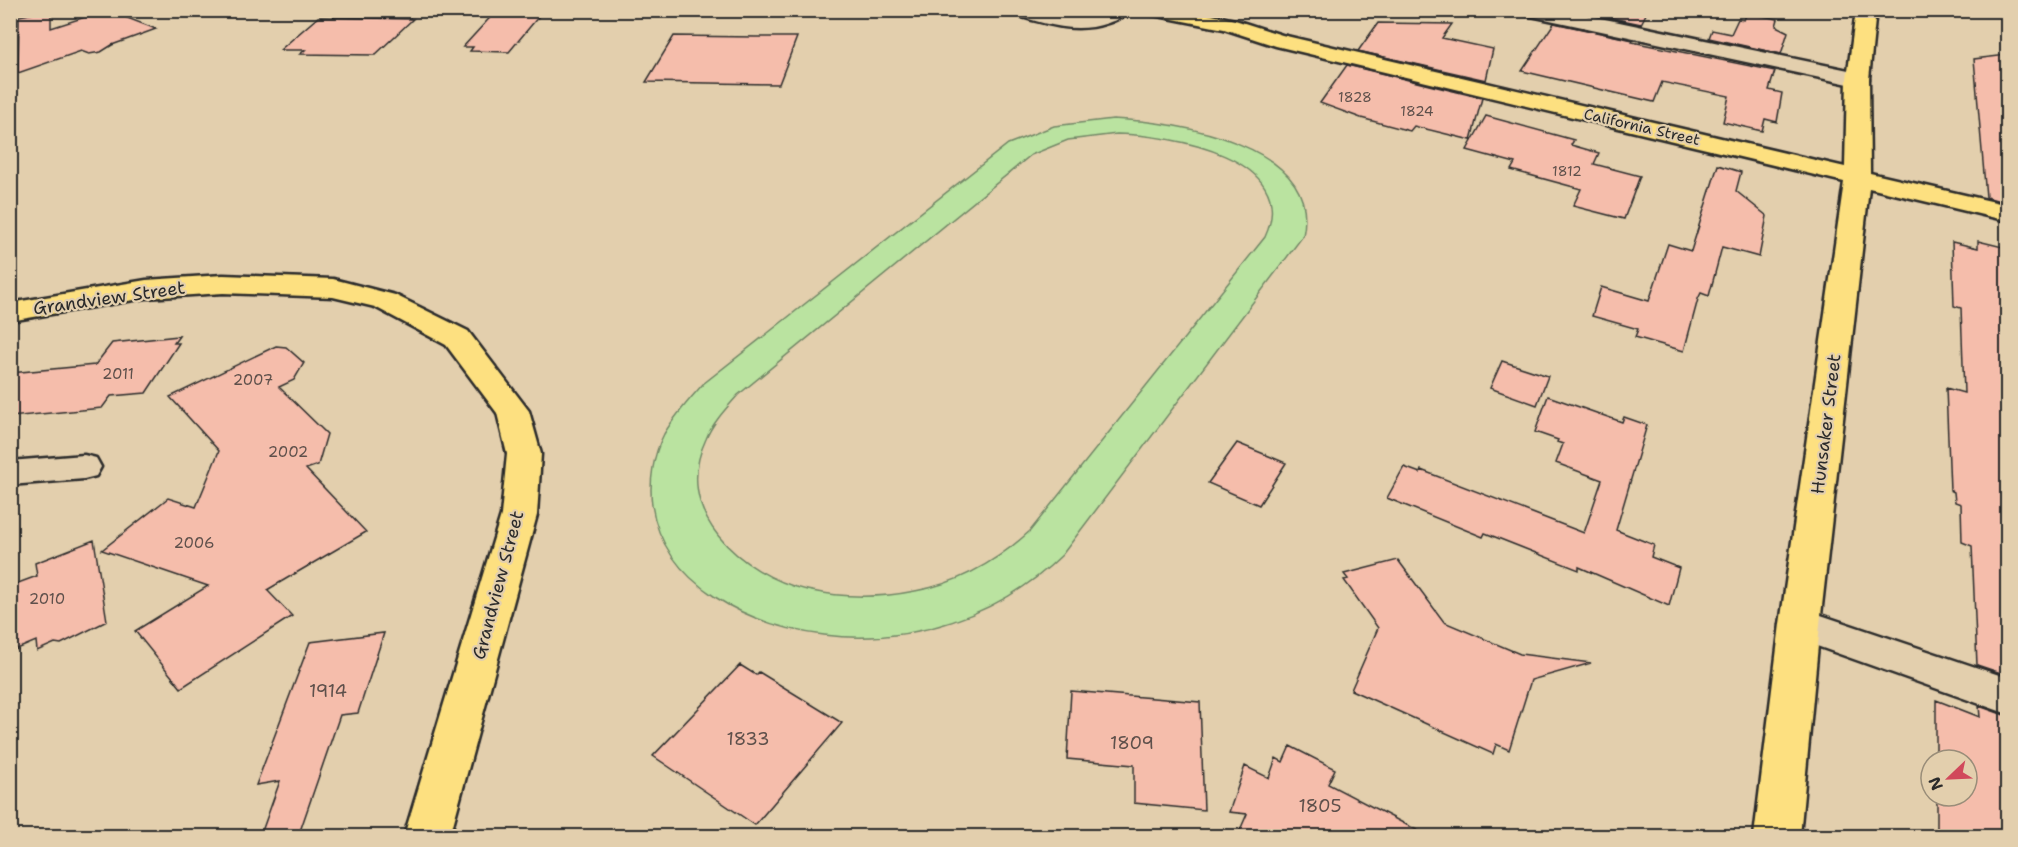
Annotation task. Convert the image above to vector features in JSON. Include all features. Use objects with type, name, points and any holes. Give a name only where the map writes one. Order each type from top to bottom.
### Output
[{"type":"main road","name":"California Street","points":[[1135,10],[1176,25],[1220,35],[1276,40]]},
{"type":"main road","name":"California Street","points":[[1155,10],[1181,13],[1228,24],[1276,40],[2007,213]]},
{"type":"main road","name":"Hunsaker Street","points":[[1777,837],[1800,624],[1857,178],[1858,79],[1866,10]]},
{"type":"main road","name":"Grandview Street","points":[[10,312],[146,289],[223,284],[333,288],[385,301],[457,338],[513,411],[524,454],[519,515],[428,837]]},
{"type":"street","points":[[1018,10],[1078,25],[1099,22],[1119,10]]},
{"type":"street","points":[[1531,10],[1858,79]]},
{"type":"street","points":[[10,473],[84,466]]},
{"type":"street","points":[[1800,624],[2007,696]]},
{"type":"green space","points":[[1113,119],[1140,121],[1207,133],[1240,144],[1269,159],[1291,179],[1303,205],[1303,236],[1062,555],[1038,576],[1011,594],[983,610],[952,622],[889,636],[856,637],[796,630],[741,611],[715,597],[692,579],[674,558],[660,533],[652,505],[655,460],[660,442],[673,420],[703,384],[1008,144],[1054,126]],"holes":[[[1117,134],[1140,135],[1197,146],[1225,156],[1248,170],[1265,187],[1271,210],[1265,237],[1030,531],[991,561],[962,576],[932,587],[888,595],[848,596],[807,590],[782,582],[758,570],[737,555],[719,536],[705,515],[698,492],[698,466],[709,433],[738,395],[1031,155],[1068,140]]]},
{"type":"building","points":[[51,10],[51,28],[107,10],[156,29],[112,45],[101,52],[89,54],[81,51],[18,73],[19,16]]},
{"type":"building","points":[[497,10],[544,10],[509,52],[470,51],[473,47],[463,47]]},
{"type":"building","points":[[1575,10],[1648,10],[1641,24]]},
{"type":"building","points":[[1747,13],[1778,19],[1776,26],[1788,32],[1781,54],[1709,38],[1712,30],[1731,34],[1738,19],[1744,20]]},
{"type":"building","points":[[318,17],[413,19],[375,55],[300,54],[305,50],[280,50]]},
{"type":"building","points":[[1378,23],[1452,24],[1442,38],[1493,49],[1486,80],[1358,51]]},
{"type":"building","points":[[1554,23],[1633,40],[1632,42],[1775,71],[1769,90],[1782,93],[1777,122],[1765,119],[1762,131],[1723,122],[1729,96],[1662,82],[1654,102],[1522,71]]},
{"type":"building","points":[[674,36],[797,37],[779,84],[646,82]]},
{"type":"building","points":[[2007,55],[2007,203],[1986,197],[1974,59]]},
{"type":"building","points":[[1347,65],[1482,98],[1471,140],[1414,126],[1410,131],[1361,118],[1320,103]]},
{"type":"building","points":[[1486,116],[1574,140],[1571,145],[1599,153],[1594,164],[1640,176],[1624,219],[1573,206],[1581,189],[1511,170],[1515,163],[1467,150]]},
{"type":"building","points":[[1718,165],[1741,172],[1736,191],[1767,216],[1759,257],[1722,247],[1709,296],[1701,293],[1698,299],[1684,351],[1635,337],[1638,329],[1592,316],[1601,287],[1649,301],[1668,244],[1691,251]]},
{"type":"building","points":[[1978,241],[2007,248],[2007,675],[1977,665],[1972,546],[1962,542],[1961,504],[1955,502],[1954,492],[1950,490],[1946,388],[1964,393],[1961,308],[1954,306],[1952,242],[1978,248]]},
{"type":"building","points":[[179,336],[174,343],[179,343],[146,393],[111,396],[102,408],[10,417],[10,373],[95,365],[112,343]]},
{"type":"building","points":[[276,346],[286,347],[304,363],[294,380],[279,387],[327,434],[318,465],[306,469],[366,532],[267,590],[292,616],[181,688],[135,631],[208,586],[102,550],[168,498],[196,507],[219,451],[170,397]]},
{"type":"building","points":[[1502,361],[1548,376],[1537,405],[1490,388]]},
{"type":"building","points":[[1548,396],[1622,422],[1624,417],[1647,425],[1616,530],[1654,545],[1651,557],[1679,568],[1669,606],[1579,567],[1579,570],[1485,533],[1483,537],[1387,498],[1404,467],[1420,473],[1421,470],[1584,533],[1602,480],[1556,463],[1563,444],[1535,432]]},
{"type":"building","points":[[1237,443],[1286,463],[1259,505],[1208,483]]},
{"type":"building","points":[[94,540],[107,621],[61,644],[55,643],[37,651],[36,641],[10,652],[10,586],[37,576],[35,563]]},
{"type":"building","points":[[1398,560],[1444,622],[1520,654],[1591,663],[1531,680],[1509,750],[1496,744],[1493,754],[1351,690],[1378,628],[1344,580],[1348,579],[1344,574]]},
{"type":"building","points":[[384,633],[358,713],[340,715],[298,837],[260,837],[280,781],[256,785],[310,642]]},
{"type":"building","points":[[740,665],[756,675],[759,672],[842,723],[755,825],[653,756]]},
{"type":"building","points":[[1071,691],[1200,702],[1204,810],[1134,803],[1134,765],[1067,759]]},
{"type":"building","points":[[1936,700],[1980,717],[1979,706],[2007,716],[2007,837],[1937,837],[1937,808],[1979,808],[1979,748],[1936,748]]},
{"type":"building","points":[[1290,746],[1335,769],[1328,784],[1430,837],[1237,837],[1247,814],[1229,812],[1245,766],[1269,778],[1276,758],[1283,762]]}]
